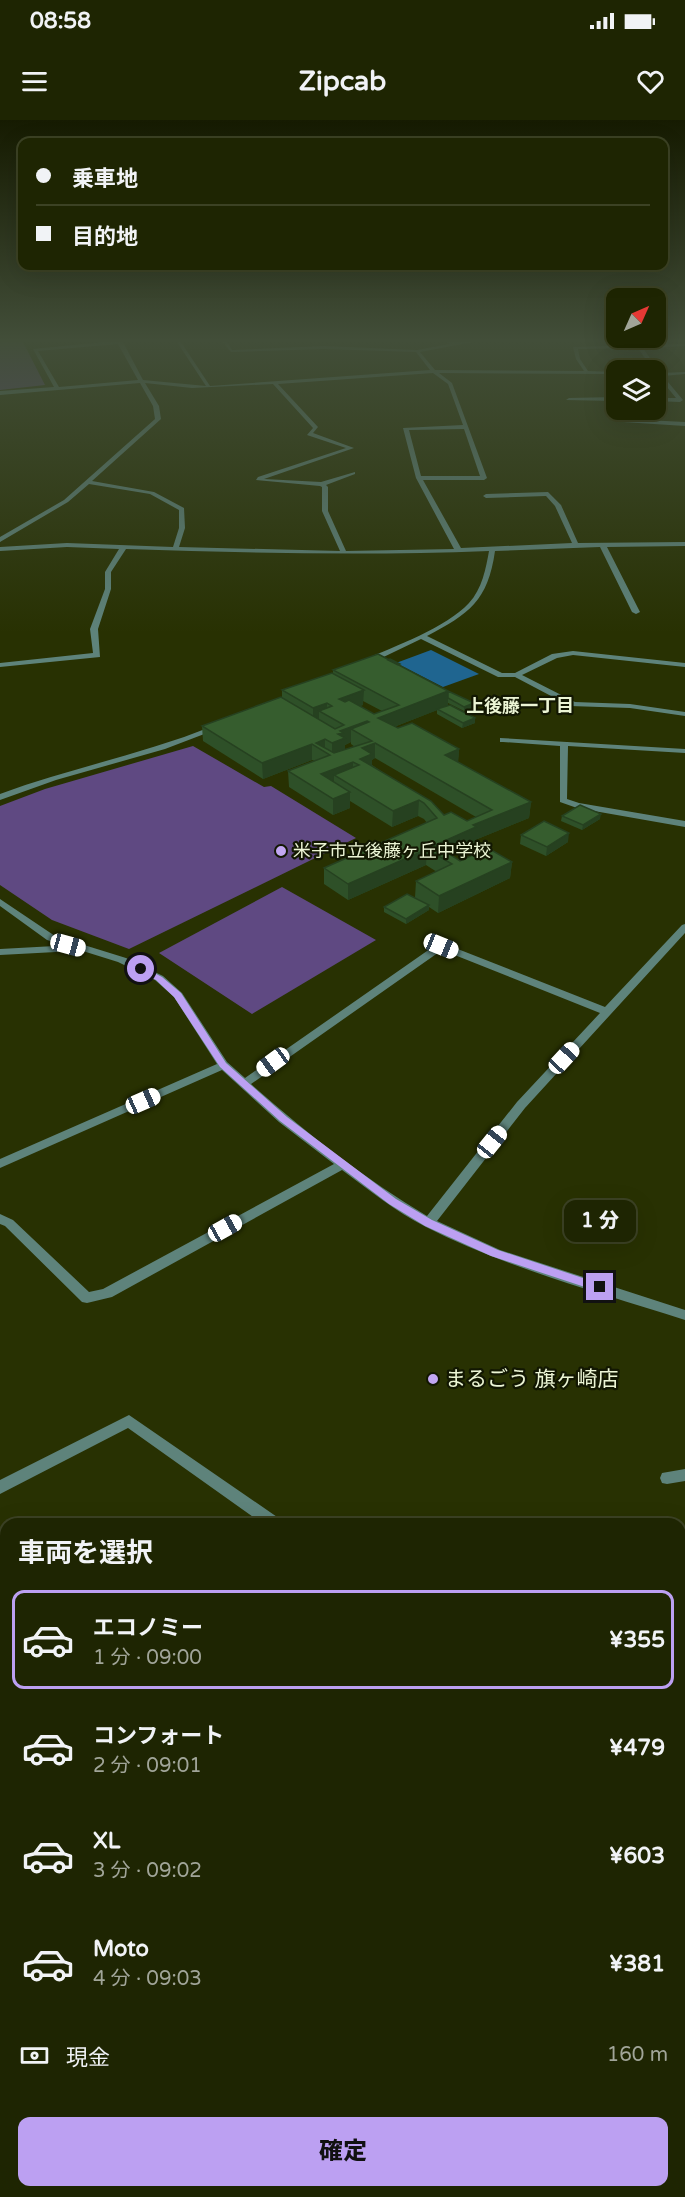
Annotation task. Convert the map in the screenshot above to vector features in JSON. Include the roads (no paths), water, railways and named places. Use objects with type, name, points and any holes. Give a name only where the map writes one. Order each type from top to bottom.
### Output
[{"type":"street","points":[[0,540],[66,501],[136,439]]},
{"type":"street","points":[[322,439],[351,448],[259,480],[322,484],[354,473]]},
{"type":"street","points":[[409,439],[418,478],[459,551]]},
{"type":"street","points":[[418,478],[484,478],[469,439]]},
{"type":"street","points":[[89,482],[152,493],[182,509],[182,528],[175,549]]},
{"type":"street","points":[[322,484],[325,487],[325,511],[344,553]]},
{"type":"street","points":[[486,496],[548,494],[558,505],[576,545]]},
{"type":"street","points":[[602,544],[636,612]]},
{"type":"street","points":[[0,549],[67,545],[344,553],[492,550],[602,544],[685,544]]},
{"type":"street","points":[[0,665],[97,656],[94,629],[108,589],[108,572],[123,548]]},
{"type":"street","points":[[356,667],[421,636],[472,604],[489,570],[492,550]]},
{"type":"street","points":[[421,636],[501,675],[516,675],[555,656],[573,653],[685,664]]},
{"type":"street","points":[[516,675],[573,704],[630,706],[685,714]]},
{"type":"street","points":[[0,797],[38,782],[183,742],[225,725]]},
{"type":"street","points":[[503,740],[685,751]]},
{"type":"street","points":[[564,743],[563,800],[576,805],[685,824]]},
{"type":"street","points":[[0,902],[51,938],[122,960],[159,978],[178,995],[223,1065],[284,1119],[392,1201],[429,1223],[495,1253],[685,1315]]},
{"type":"street","points":[[429,1223],[521,1105],[685,927]]},
{"type":"street","points":[[0,952],[56,949],[68,945]]},
{"type":"street","points":[[244,1084],[441,946],[607,1012]]},
{"type":"street","points":[[0,1164],[223,1065]]},
{"type":"street","points":[[0,1219],[9,1223],[87,1298],[107,1293],[343,1164]]},
{"type":"street","points":[[0,1487],[129,1421],[261,1518]]},
{"type":"street","points":[[667,1478],[685,1475]]},
{"type":"water","points":[[431,650],[479,674],[443,687],[396,663]]},
{"type":"place","name":"米子市立後藤ヶ丘中学校","points":[[281,851]]},
{"type":"place","name":"まるごう 旗ヶ崎店","points":[[433,1379]]},
{"type":"district","name":"上後藤一丁目","points":[[520,706]]}]
